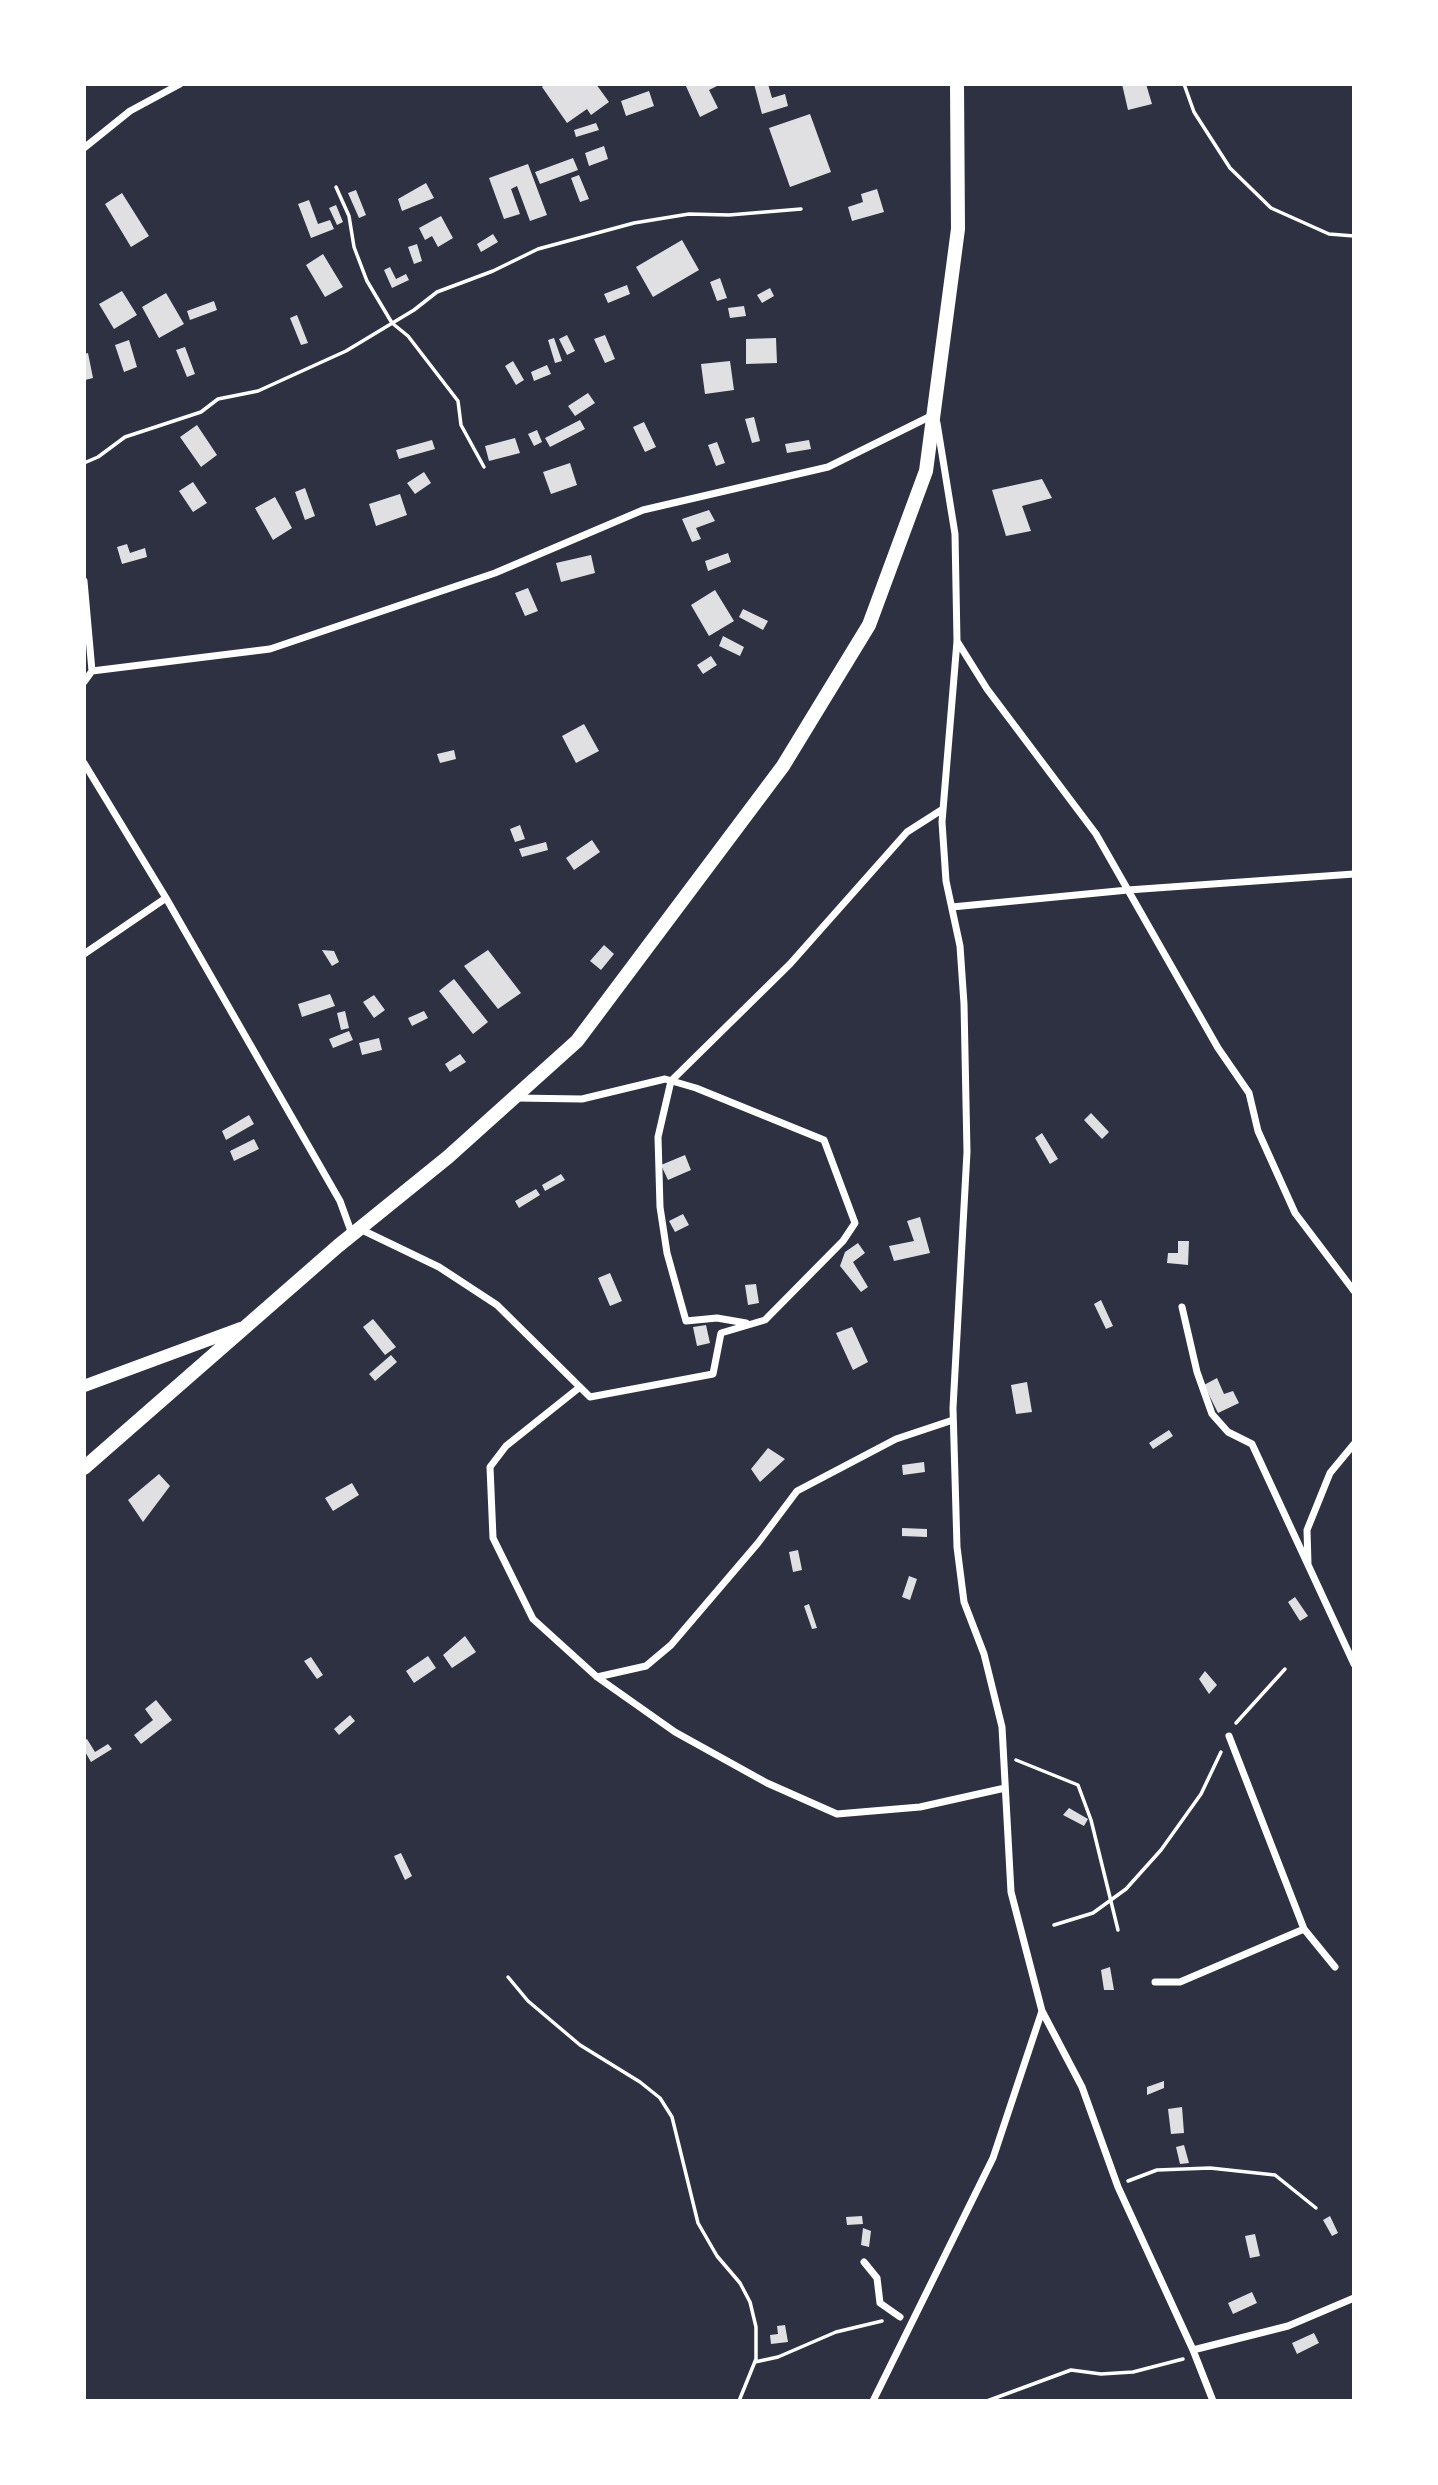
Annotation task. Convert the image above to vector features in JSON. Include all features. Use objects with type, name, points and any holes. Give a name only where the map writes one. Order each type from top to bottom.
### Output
[{"type":"main road","points":[[84,1468],[356,1231],[448,1157],[577,1041],[790,754],[869,625],[926,471],[958,229],[957,84]]},
{"type":"street","points":[[84,148],[130,111],[180,84]]},
{"type":"street","points":[[92,671],[270,649],[495,573],[643,510],[828,467],[935,414],[955,534],[957,641],[943,809],[946,881],[960,946],[964,1004],[967,1152],[953,1420],[957,1547],[964,1602],[984,1654],[1002,1727],[1011,1892],[1042,2011],[1082,2087],[1118,2187],[1194,2353],[1213,2401]]},
{"type":"street","points":[[84,581],[92,671],[84,682]]},
{"type":"street","points":[[957,641],[987,689],[1096,834],[1218,1048],[1249,1093],[1258,1131],[1295,1213],[1354,1291]]},
{"type":"street","points":[[84,763],[166,898],[356,1231],[439,1267],[497,1305],[590,1397],[713,1374],[721,1333],[747,1323],[765,1320],[843,1241],[855,1223],[824,1140],[671,1081],[665,1079],[582,1099],[514,1098]]},
{"type":"street","points":[[747,1323],[716,1318],[686,1321],[667,1253],[660,1207],[658,1137],[671,1081],[790,964],[907,832],[943,809]]},
{"type":"street","points":[[952,908],[1128,890],[1354,874]]},
{"type":"street","points":[[84,954],[166,898]]},
{"type":"street","points":[[1182,1307],[1197,1372],[1212,1414],[1228,1432],[1252,1444],[1354,1664]]},
{"type":"street","points":[[84,1386],[247,1326]]},
{"type":"street","points":[[580,1387],[506,1446],[490,1468],[493,1538],[533,1619],[597,1677],[675,1732],[767,1783],[838,1814],[920,1807],[1005,1788]]},
{"type":"street","points":[[597,1677],[646,1666],[671,1645],[758,1543],[797,1491],[896,1439],[953,1420]]},
{"type":"street","points":[[1308,1569],[1307,1530],[1331,1473],[1354,1444]]},
{"type":"street","points":[[1229,1735],[1304,1929],[1335,1967]]},
{"type":"street","points":[[1155,1982],[1180,1982],[1304,1929]]},
{"type":"street","points":[[873,2401],[993,2158],[1042,2011]]},
{"type":"street","points":[[863,2262],[877,2278],[880,2303],[900,2317]]},
{"type":"street","points":[[1194,2353],[1289,2326],[1354,2298]]},
{"type":"path","points":[[1184,84],[1194,112],[1230,168],[1271,208],[1329,234],[1354,236]]},
{"type":"path","points":[[336,187],[349,216],[355,247],[367,281],[392,323],[408,336],[458,401],[461,425],[484,467]]},
{"type":"path","points":[[84,463],[98,457],[125,438],[201,412],[218,399],[258,391],[346,351],[437,292],[550,245],[634,223],[689,214],[729,215],[801,209]]},
{"type":"path","points":[[1054,1926],[1093,1913],[1112,1900],[1161,1850],[1201,1794],[1229,1735],[1249,1706],[1285,1669]]},
{"type":"path","points":[[1003,1754],[1078,1785],[1112,1900],[1118,1930]]},
{"type":"path","points":[[508,1977],[528,2001],[580,2045],[640,2082],[660,2098],[672,2117],[698,2223],[717,2256],[740,2283],[750,2302],[755,2327],[755,2362],[739,2401]]},
{"type":"path","points":[[1118,2187],[1135,2177],[1157,2171],[1210,2168],[1275,2175],[1316,2208]]},
{"type":"path","points":[[755,2362],[778,2357],[836,2332],[900,2317]]},
{"type":"path","points":[[987,2401],[1071,2370],[1101,2374],[1133,2372],[1194,2353]]},
{"type":"building","points":[[545,84],[596,84],[609,102],[591,115],[587,109],[567,123],[542,87]]},
{"type":"building","points":[[685,84],[721,84],[709,90],[718,108],[700,117]]},
{"type":"building","points":[[754,84],[768,84],[772,98],[785,94],[788,106],[762,114]]},
{"type":"building","points":[[1122,84],[1146,84],[1152,104],[1128,110]]},
{"type":"building","points":[[649,91],[654,106],[626,116],[621,101]]},
{"type":"building","points":[[810,114],[831,172],[790,187],[769,128]]},
{"type":"building","points":[[596,123],[599,130],[576,137],[574,130]]},
{"type":"building","points":[[604,146],[608,159],[589,166],[585,153]]},
{"type":"building","points":[[573,158],[578,170],[540,184],[535,172]]},
{"type":"building","points":[[528,164],[547,215],[530,221],[517,186],[511,189],[520,214],[504,219],[489,178]]},
{"type":"building","points":[[579,175],[589,199],[580,202],[571,178]]},
{"type":"building","points":[[426,183],[434,198],[402,211],[398,199]]},
{"type":"building","points":[[877,189],[884,212],[852,221],[848,207],[863,202],[861,194]]},
{"type":"building","points":[[356,190],[366,215],[359,218],[348,193]]},
{"type":"building","points":[[122,193],[149,236],[131,247],[105,204]]},
{"type":"building","points":[[309,200],[318,224],[330,220],[334,229],[311,238],[298,204]]},
{"type":"building","points":[[336,205],[343,222],[337,225],[329,208]]},
{"type":"building","points":[[441,216],[453,238],[438,247],[432,236],[425,240],[419,228]]},
{"type":"building","points":[[493,234],[498,242],[481,252],[477,244]]},
{"type":"building","points":[[682,240],[699,270],[653,297],[636,267]]},
{"type":"building","points":[[417,244],[422,261],[414,264],[408,247]]},
{"type":"building","points":[[323,254],[343,287],[325,297],[306,265]]},
{"type":"building","points":[[390,267],[396,279],[406,274],[409,280],[392,288],[384,270]]},
{"type":"building","points":[[720,278],[727,298],[717,301],[710,282]]},
{"type":"building","points":[[627,285],[630,294],[608,303],[604,294]]},
{"type":"building","points":[[770,288],[774,296],[762,303],[757,295]]},
{"type":"building","points":[[122,291],[137,315],[114,329],[99,304]]},
{"type":"building","points":[[166,293],[184,324],[159,338],[142,307]]},
{"type":"building","points":[[214,301],[217,310],[190,320],[187,311]]},
{"type":"building","points":[[744,306],[746,316],[730,318],[728,308]]},
{"type":"building","points":[[297,315],[308,343],[301,345],[290,318]]},
{"type":"building","points":[[567,335],[575,351],[567,355],[559,339]]},
{"type":"building","points":[[605,335],[615,359],[605,363],[594,339]]},
{"type":"building","points":[[554,338],[562,361],[555,363],[548,340]]},
{"type":"building","points":[[776,338],[777,363],[746,364],[746,339]]},
{"type":"building","points":[[129,340],[137,367],[124,372],[115,345]]},
{"type":"building","points":[[185,347],[195,374],[187,377],[176,350]]},
{"type":"building","points":[[88,353],[93,378],[85,380],[84,354]]},
{"type":"building","points":[[513,361],[524,380],[516,385],[505,366]]},
{"type":"building","points":[[730,361],[734,390],[705,394],[701,364]]},
{"type":"building","points":[[547,365],[551,374],[534,381],[531,372]]},
{"type":"building","points":[[588,393],[595,403],[575,416],[568,406]]},
{"type":"building","points":[[754,417],[760,441],[752,443],[745,419]]},
{"type":"building","points":[[580,420],[585,429],[550,447],[545,438]]},
{"type":"building","points":[[644,422],[656,447],[645,452],[633,427]]},
{"type":"building","points":[[197,425],[217,455],[201,467],[180,437]]},
{"type":"building","points":[[537,430],[542,442],[534,446],[528,434]]},
{"type":"building","points":[[515,438],[520,453],[489,461],[485,446]]},
{"type":"building","points":[[432,440],[435,449],[399,459],[396,450]]},
{"type":"building","points":[[809,440],[811,449],[787,453],[785,444]]},
{"type":"building","points":[[717,442],[725,463],[716,466],[708,445]]},
{"type":"building","points":[[570,463],[577,485],[551,494],[543,472]]},
{"type":"building","points":[[424,472],[431,483],[415,494],[407,483]]},
{"type":"building","points":[[1042,479],[1052,498],[1022,506],[1031,531],[1006,536],[992,490]]},
{"type":"building","points":[[193,482],[207,503],[193,512],[179,491]]},
{"type":"building","points":[[305,488],[315,516],[305,520],[295,492]]},
{"type":"building","points":[[400,494],[407,515],[376,526],[369,504]]},
{"type":"building","points":[[275,497],[292,528],[273,540],[255,508]]},
{"type":"building","points":[[709,510],[715,521],[696,528],[701,539],[692,542],[682,519]]},
{"type":"building","points":[[127,544],[130,553],[145,548],[147,557],[122,564],[117,547]]},
{"type":"building","points":[[728,553],[731,562],[708,571],[705,561]]},
{"type":"building","points":[[591,555],[595,573],[561,582],[556,563]]},
{"type":"building","points":[[528,588],[538,611],[525,616],[515,593]]},
{"type":"building","points":[[715,590],[734,621],[709,636],[691,605]]},
{"type":"building","points":[[743,609],[768,621],[763,630],[739,617]]},
{"type":"building","points":[[723,636],[744,647],[740,656],[719,646]]},
{"type":"building","points":[[711,656],[717,665],[703,674],[697,665]]},
{"type":"building","points":[[584,724],[599,751],[576,763],[562,736]]},
{"type":"building","points":[[454,750],[456,759],[440,763],[437,754]]},
{"type":"building","points":[[520,825],[525,839],[515,842],[510,829]]},
{"type":"building","points":[[592,840],[600,852],[574,870],[566,858]]},
{"type":"building","points":[[546,842],[548,850],[522,857],[519,849]]},
{"type":"building","points":[[604,945],[614,954],[601,970],[590,961]]},
{"type":"building","points":[[322,950],[334,951],[339,962],[332,966]]},
{"type":"building","points":[[488,950],[521,993],[498,1009],[464,966]]},
{"type":"building","points":[[454,979],[488,1022],[473,1034],[439,991]]},
{"type":"building","points":[[330,994],[335,1006],[302,1017],[298,1004]]},
{"type":"building","points":[[374,995],[385,1010],[374,1018],[363,1002]]},
{"type":"building","points":[[345,1011],[349,1028],[341,1030],[337,1013]]},
{"type":"building","points":[[424,1011],[428,1018],[412,1026],[408,1018]]},
{"type":"building","points":[[349,1031],[353,1040],[333,1048],[329,1039]]},
{"type":"building","points":[[379,1038],[382,1050],[362,1055],[359,1043]]},
{"type":"building","points":[[460,1054],[466,1062],[450,1072],[445,1064]]},
{"type":"building","points":[[1091,1113],[1109,1132],[1102,1139],[1084,1120]]},
{"type":"building","points":[[249,1115],[254,1124],[226,1140],[222,1131]]},
{"type":"building","points":[[1042,1133],[1058,1159],[1050,1164],[1035,1138]]},
{"type":"building","points":[[254,1139],[259,1149],[234,1161],[230,1151]]},
{"type":"building","points":[[685,1155],[691,1170],[668,1180],[661,1165]]},
{"type":"building","points":[[561,1174],[565,1180],[545,1191],[542,1185]]},
{"type":"building","points":[[536,1189],[540,1195],[519,1208],[515,1201]]},
{"type":"building","points":[[683,1214],[689,1225],[675,1232],[669,1221]]},
{"type":"building","points":[[920,1217],[930,1253],[894,1261],[889,1246],[914,1241],[907,1221]]},
{"type":"building","points":[[1178,1241],[1189,1241],[1188,1265],[1167,1263],[1168,1253],[1178,1253]]},
{"type":"building","points":[[858,1243],[865,1253],[853,1262],[868,1287],[861,1292],[840,1266],[845,1252]]},
{"type":"building","points":[[610,1273],[622,1301],[610,1306],[598,1278]]},
{"type":"building","points":[[756,1284],[759,1303],[748,1305],[745,1285]]},
{"type":"building","points":[[1101,1300],[1113,1326],[1106,1329],[1094,1304]]},
{"type":"building","points":[[373,1319],[396,1347],[385,1355],[363,1327]]},
{"type":"building","points":[[706,1325],[710,1343],[697,1346],[693,1327]]},
{"type":"building","points":[[852,1327],[868,1362],[853,1370],[836,1333]]},
{"type":"building","points":[[391,1355],[397,1362],[375,1381],[369,1374]]},
{"type":"building","points":[[1217,1378],[1224,1394],[1233,1391],[1239,1403],[1218,1413],[1204,1385]]},
{"type":"building","points":[[1027,1382],[1032,1412],[1016,1414],[1011,1385]]},
{"type":"building","points":[[1169,1430],[1173,1436],[1153,1449],[1149,1443]]},
{"type":"building","points":[[768,1448],[785,1459],[760,1482],[751,1469]]},
{"type":"building","points":[[924,1462],[925,1472],[903,1475],[902,1465]]},
{"type":"building","points":[[159,1474],[170,1486],[143,1522],[128,1500]]},
{"type":"building","points":[[352,1483],[359,1495],[333,1511],[325,1498]]},
{"type":"building","points":[[902,1528],[927,1529],[927,1537],[902,1536]]},
{"type":"building","points":[[798,1550],[802,1570],[793,1572],[789,1552]]},
{"type":"building","points":[[909,1576],[917,1579],[910,1600],[902,1597]]},
{"type":"building","points":[[1295,1597],[1308,1616],[1300,1621],[1288,1602]]},
{"type":"building","points":[[809,1604],[817,1628],[812,1629],[804,1606]]},
{"type":"building","points":[[465,1636],[476,1652],[452,1668],[443,1655]]},
{"type":"building","points":[[428,1656],[436,1668],[414,1683],[406,1671]]},
{"type":"building","points":[[311,1657],[323,1675],[317,1679],[304,1661]]},
{"type":"building","points":[[1205,1671],[1217,1685],[1209,1694],[1199,1679]]},
{"type":"building","points":[[156,1700],[172,1720],[141,1744],[134,1735],[153,1720],[145,1709]]},
{"type":"building","points":[[350,1715],[355,1721],[339,1735],[334,1729]]},
{"type":"building","points":[[87,1739],[95,1752],[108,1744],[112,1749],[91,1762],[84,1750],[84,1741]]},
{"type":"building","points":[[1069,1808],[1088,1819],[1084,1826],[1063,1815]]},
{"type":"building","points":[[401,1853],[412,1876],[405,1880],[394,1856]]},
{"type":"building","points":[[1110,1967],[1114,1990],[1104,1990],[1101,1970]]},
{"type":"building","points":[[1164,2081],[1164,2088],[1147,2095],[1147,2087]]},
{"type":"building","points":[[1182,2107],[1184,2133],[1171,2134],[1168,2109]]},
{"type":"building","points":[[1184,2145],[1189,2163],[1180,2164],[1176,2147]]},
{"type":"building","points":[[862,2216],[863,2224],[847,2225],[846,2217]]},
{"type":"building","points":[[1330,2216],[1338,2233],[1332,2236],[1323,2220]]},
{"type":"building","points":[[863,2228],[871,2231],[869,2247],[861,2245]]},
{"type":"building","points":[[1255,2234],[1260,2256],[1250,2258],[1245,2236]]},
{"type":"building","points":[[1252,2292],[1257,2303],[1233,2314],[1228,2303]]},
{"type":"building","points":[[785,2325],[788,2342],[771,2344],[770,2335],[778,2334],[777,2326]]},
{"type":"building","points":[[1314,2333],[1319,2343],[1297,2354],[1292,2343]]}]
